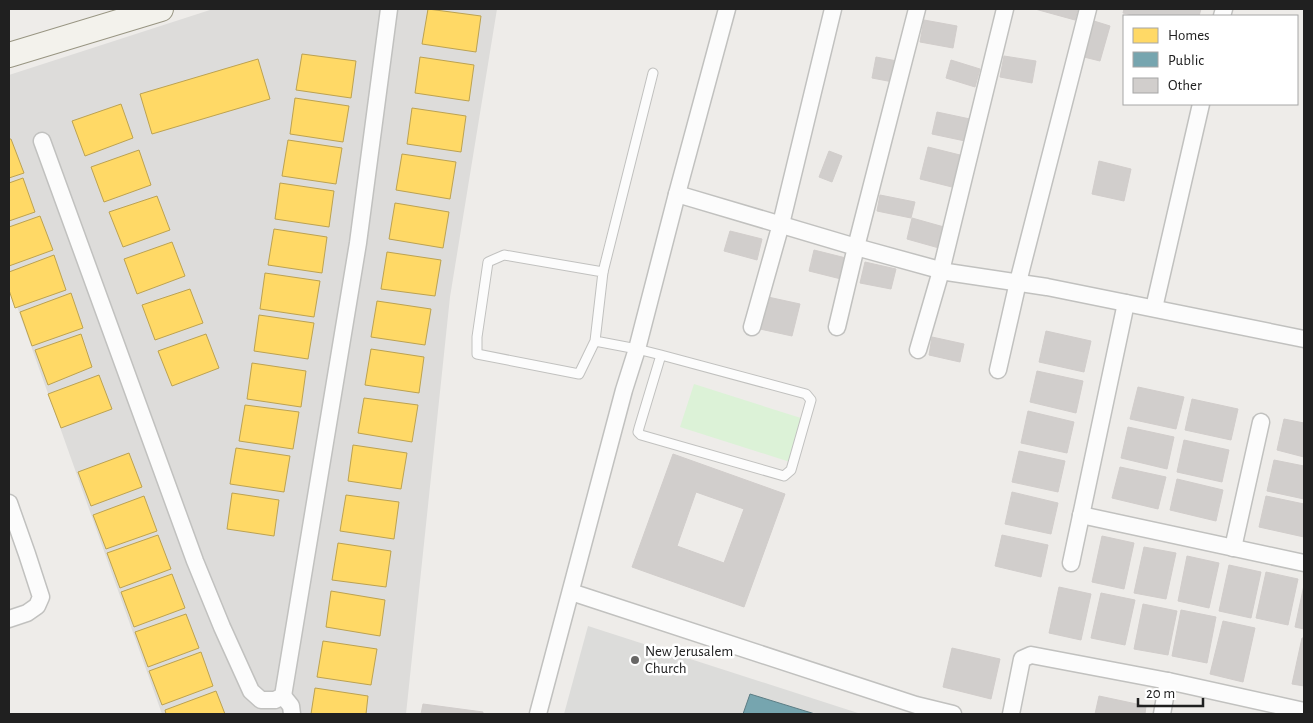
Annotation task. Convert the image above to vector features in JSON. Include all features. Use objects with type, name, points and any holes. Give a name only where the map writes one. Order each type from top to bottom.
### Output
[{"type":"main road","points":[[9,55],[161,9]]},
{"type":"street","points":[[292,714],[291,706],[283,696],[358,243],[389,9]]},
{"type":"street","points":[[538,714],[727,9]]},
{"type":"street","points":[[752,327],[781,224],[833,9]]},
{"type":"street","points":[[837,327],[917,9]]},
{"type":"street","points":[[918,350],[941,270],[1005,9]]},
{"type":"street","points":[[998,370],[1018,282],[1088,9]]},
{"type":"street","points":[[1154,308],[1202,105]]},
{"type":"street","points":[[42,141],[195,561],[222,627],[245,679],[261,707],[283,696]]},
{"type":"street","points":[[677,194],[941,270],[1047,287],[1303,335]]},
{"type":"street","points":[[1071,563],[1126,302]]},
{"type":"street","points":[[1233,548],[1261,422]]},
{"type":"street","points":[[9,503],[41,597],[37,606],[27,613],[9,619]]},
{"type":"street","points":[[1081,516],[1304,563]]},
{"type":"street","points":[[571,592],[916,710],[953,714]]},
{"type":"street","points":[[1011,714],[1022,659],[1031,655],[1168,681],[1304,711]]},
{"type":"street","points":[[1162,714],[1168,681]]},
{"type":"lane","points":[[603,272],[504,255],[488,262],[477,337],[477,354],[579,374],[595,341],[603,272],[653,73]]},
{"type":"lane","points":[[595,341],[661,355],[806,394],[811,400],[790,470],[784,476],[641,435],[638,432],[661,355]]},
{"type":"shaded area","points":[[213,9],[497,9],[450,297],[406,714],[162,714],[9,284],[9,75]]},
{"type":"shaded area","name":"New Jerusalem Church","points":[[588,626],[861,714],[564,714]]},
{"type":"green space","points":[[694,384],[804,419],[790,462],[680,427]]},
{"type":"building: Homes","points":[[428,9],[481,16],[476,52],[422,44]]},
{"type":"building: Homes","points":[[302,54],[356,61],[351,98],[296,90]]},
{"type":"building: Homes","points":[[420,57],[474,65],[469,101],[415,93]]},
{"type":"building: Homes","points":[[258,59],[270,99],[152,134],[140,94]]},
{"type":"building: Homes","points":[[295,98],[349,106],[343,142],[290,134]]},
{"type":"building: Homes","points":[[121,104],[133,138],[85,156],[72,121]]},
{"type":"building: Homes","points":[[412,108],[466,116],[461,152],[407,144]]},
{"type":"building: Homes","points":[[9,139],[11,139],[24,173],[9,178]]},
{"type":"building: Homes","points":[[288,140],[342,148],[336,184],[282,176]]},
{"type":"building: Homes","points":[[139,150],[151,185],[104,202],[91,167]]},
{"type":"building: Homes","points":[[402,154],[456,162],[450,199],[396,190]]},
{"type":"building: Homes","points":[[23,178],[35,212],[9,221],[9,183]]},
{"type":"building: Homes","points":[[280,183],[334,191],[329,227],[275,219]]},
{"type":"building: Homes","points":[[157,196],[170,230],[123,247],[109,212]]},
{"type":"building: Homes","points":[[395,203],[449,212],[443,248],[389,239]]},
{"type":"building: Homes","points":[[40,216],[53,250],[9,266],[9,227]]},
{"type":"building: Homes","points":[[274,229],[327,237],[322,273],[268,265]]},
{"type":"building: Homes","points":[[172,242],[185,276],[137,294],[124,259]]},
{"type":"building: Homes","points":[[387,252],[441,260],[435,296],[381,289]]},
{"type":"building: Homes","points":[[54,255],[66,290],[15,308],[9,290],[9,272]]},
{"type":"building: Homes","points":[[265,273],[320,281],[314,317],[260,309]]},
{"type":"building: Homes","points":[[190,289],[203,323],[155,340],[142,305]]},
{"type":"building: Homes","points":[[71,293],[83,328],[32,346],[20,312]]},
{"type":"building: Homes","points":[[377,301],[431,309],[425,345],[371,337]]},
{"type":"building: Homes","points":[[259,315],[314,323],[308,359],[254,351]]},
{"type":"building: Homes","points":[[81,334],[92,367],[48,385],[35,350]]},
{"type":"building: Homes","points":[[206,334],[219,368],[172,386],[158,351]]},
{"type":"building: Homes","points":[[371,349],[424,357],[419,393],[365,385]]},
{"type":"building: Homes","points":[[252,363],[306,371],[301,407],[247,399]]},
{"type":"building: Homes","points":[[99,375],[112,409],[61,428],[48,394]]},
{"type":"building: Homes","points":[[364,398],[418,405],[412,442],[358,433]]},
{"type":"building: Homes","points":[[245,405],[299,412],[293,449],[239,441]]},
{"type":"building: Homes","points":[[353,445],[407,453],[401,489],[348,481]]},
{"type":"building: Homes","points":[[236,448],[290,456],[284,492],[230,484]]},
{"type":"building: Homes","points":[[129,453],[142,487],[91,506],[78,472]]},
{"type":"building: Homes","points":[[232,493],[279,500],[274,536],[227,529]]},
{"type":"building: Homes","points":[[346,495],[399,502],[394,539],[340,531]]},
{"type":"building: Homes","points":[[144,496],[157,531],[106,549],[93,515]]},
{"type":"building: Homes","points":[[158,535],[171,569],[120,588],[107,553]]},
{"type":"building: Homes","points":[[338,543],[391,551],[386,587],[332,580]]},
{"type":"building: Homes","points":[[172,574],[185,608],[134,627],[121,592]]},
{"type":"building: Homes","points":[[331,591],[385,600],[380,636],[326,627]]},
{"type":"building: Homes","points":[[186,614],[199,648],[148,667],[135,632]]},
{"type":"building: Homes","points":[[323,641],[377,649],[371,685],[317,677]]},
{"type":"building: Homes","points":[[201,652],[213,686],[162,705],[149,671]]},
{"type":"building: Homes","points":[[315,688],[368,696],[366,714],[311,714]]},
{"type":"building: Homes","points":[[216,691],[225,714],[166,714],[165,710]]},
{"type":"building: Public","points":[[750,694],[815,714],[743,714]]},
{"type":"building: Other","points":[[1035,9],[1078,9],[1075,20]]},
{"type":"building: Other","points":[[1124,9],[1201,9],[1199,15],[1132,15],[1123,13]]},
{"type":"building: Other","points":[[924,20],[957,26],[953,48],[920,42]]},
{"type":"building: Other","points":[[1094,21],[1110,26],[1100,61],[1084,57]]},
{"type":"building: Other","points":[[1004,56],[1036,61],[1032,83],[1000,77]]},
{"type":"building: Other","points":[[876,57],[897,61],[893,82],[872,78]]},
{"type":"building: Other","points":[[951,60],[980,69],[975,87],[946,78]]},
{"type":"building: Other","points":[[937,112],[970,119],[965,141],[932,134]]},
{"type":"building: Other","points":[[928,147],[960,155],[952,187],[920,179]]},
{"type":"building: Other","points":[[829,151],[842,156],[832,182],[819,177]]},
{"type":"building: Other","points":[[1099,161],[1131,169],[1124,201],[1092,194]]},
{"type":"building: Other","points":[[880,195],[915,202],[911,218],[877,211]]},
{"type":"building: Other","points":[[912,218],[944,227],[939,248],[907,239]]},
{"type":"building: Other","points":[[730,231],[762,239],[757,260],[724,251]]},
{"type":"building: Other","points":[[814,250],[846,258],[841,279],[809,271]]},
{"type":"building: Other","points":[[865,262],[896,269],[891,289],[860,283]]},
{"type":"building: Other","points":[[768,297],[800,304],[792,336],[760,329]]},
{"type":"building: Other","points":[[1046,331],[1091,341],[1084,372],[1039,362]]},
{"type":"building: Other","points":[[932,337],[964,344],[960,362],[929,355]]},
{"type":"building: Other","points":[[1037,371],[1083,381],[1076,413],[1030,402]]},
{"type":"building: Other","points":[[1138,387],[1184,397],[1176,429],[1130,419]]},
{"type":"building: Other","points":[[1192,399],[1238,409],[1231,440],[1185,430]]},
{"type":"building: Other","points":[[1028,411],[1074,422],[1067,453],[1021,443]]},
{"type":"building: Other","points":[[1284,419],[1304,423],[1304,457],[1277,450]]},
{"type":"building: Other","points":[[1128,427],[1174,437],[1167,469],[1121,458]]},
{"type":"building: Other","points":[[1184,440],[1229,450],[1222,482],[1177,472]]},
{"type":"building: Other","points":[[1019,451],[1065,461],[1058,492],[1012,482]]},
{"type":"building: Other","points":[[673,454],[785,494],[744,607],[632,567]],"holes":[[[696,492],[744,509],[724,563],[677,546]]]},
{"type":"building: Other","points":[[1274,460],[1304,466],[1304,499],[1267,491]]},
{"type":"building: Other","points":[[1120,467],[1166,477],[1158,509],[1112,498]]},
{"type":"building: Other","points":[[1177,479],[1223,490],[1216,521],[1170,510]]},
{"type":"building: Other","points":[[1012,492],[1058,503],[1051,534],[1005,524]]},
{"type":"building: Other","points":[[1266,496],[1304,504],[1304,537],[1259,527]]},
{"type":"building: Other","points":[[1002,535],[1048,545],[1041,577],[995,566]]},
{"type":"building: Other","points":[[1102,536],[1134,543],[1124,589],[1092,582]]},
{"type":"building: Other","points":[[1144,547],[1176,553],[1166,599],[1134,593]]},
{"type":"building: Other","points":[[1187,556],[1219,563],[1209,608],[1178,601]]},
{"type":"building: Other","points":[[1229,565],[1261,572],[1251,618],[1219,611]]},
{"type":"building: Other","points":[[1266,572],[1298,579],[1288,625],[1256,618]]},
{"type":"building: Other","points":[[1304,585],[1304,629],[1295,627]]},
{"type":"building: Other","points":[[1059,587],[1091,594],[1081,640],[1049,633]]},
{"type":"building: Other","points":[[1101,593],[1135,600],[1125,645],[1091,638]]},
{"type":"building: Other","points":[[1143,604],[1177,611],[1168,655],[1134,649]]},
{"type":"building: Other","points":[[1181,610],[1216,617],[1207,663],[1172,656]]},
{"type":"building: Other","points":[[1223,621],[1255,628],[1243,682],[1210,674]]},
{"type":"building: Other","points":[[1302,638],[1304,638],[1304,686],[1292,684]]},
{"type":"building: Other","points":[[952,648],[1000,659],[991,699],[943,687]]},
{"type":"building: Other","points":[[1099,696],[1146,706],[1145,714],[1095,714]]},
{"type":"building: Other","points":[[423,704],[483,712],[483,714],[421,714]]},
{"type":"place","name":"New Jerusalem Church","points":[[635,660]]}]
